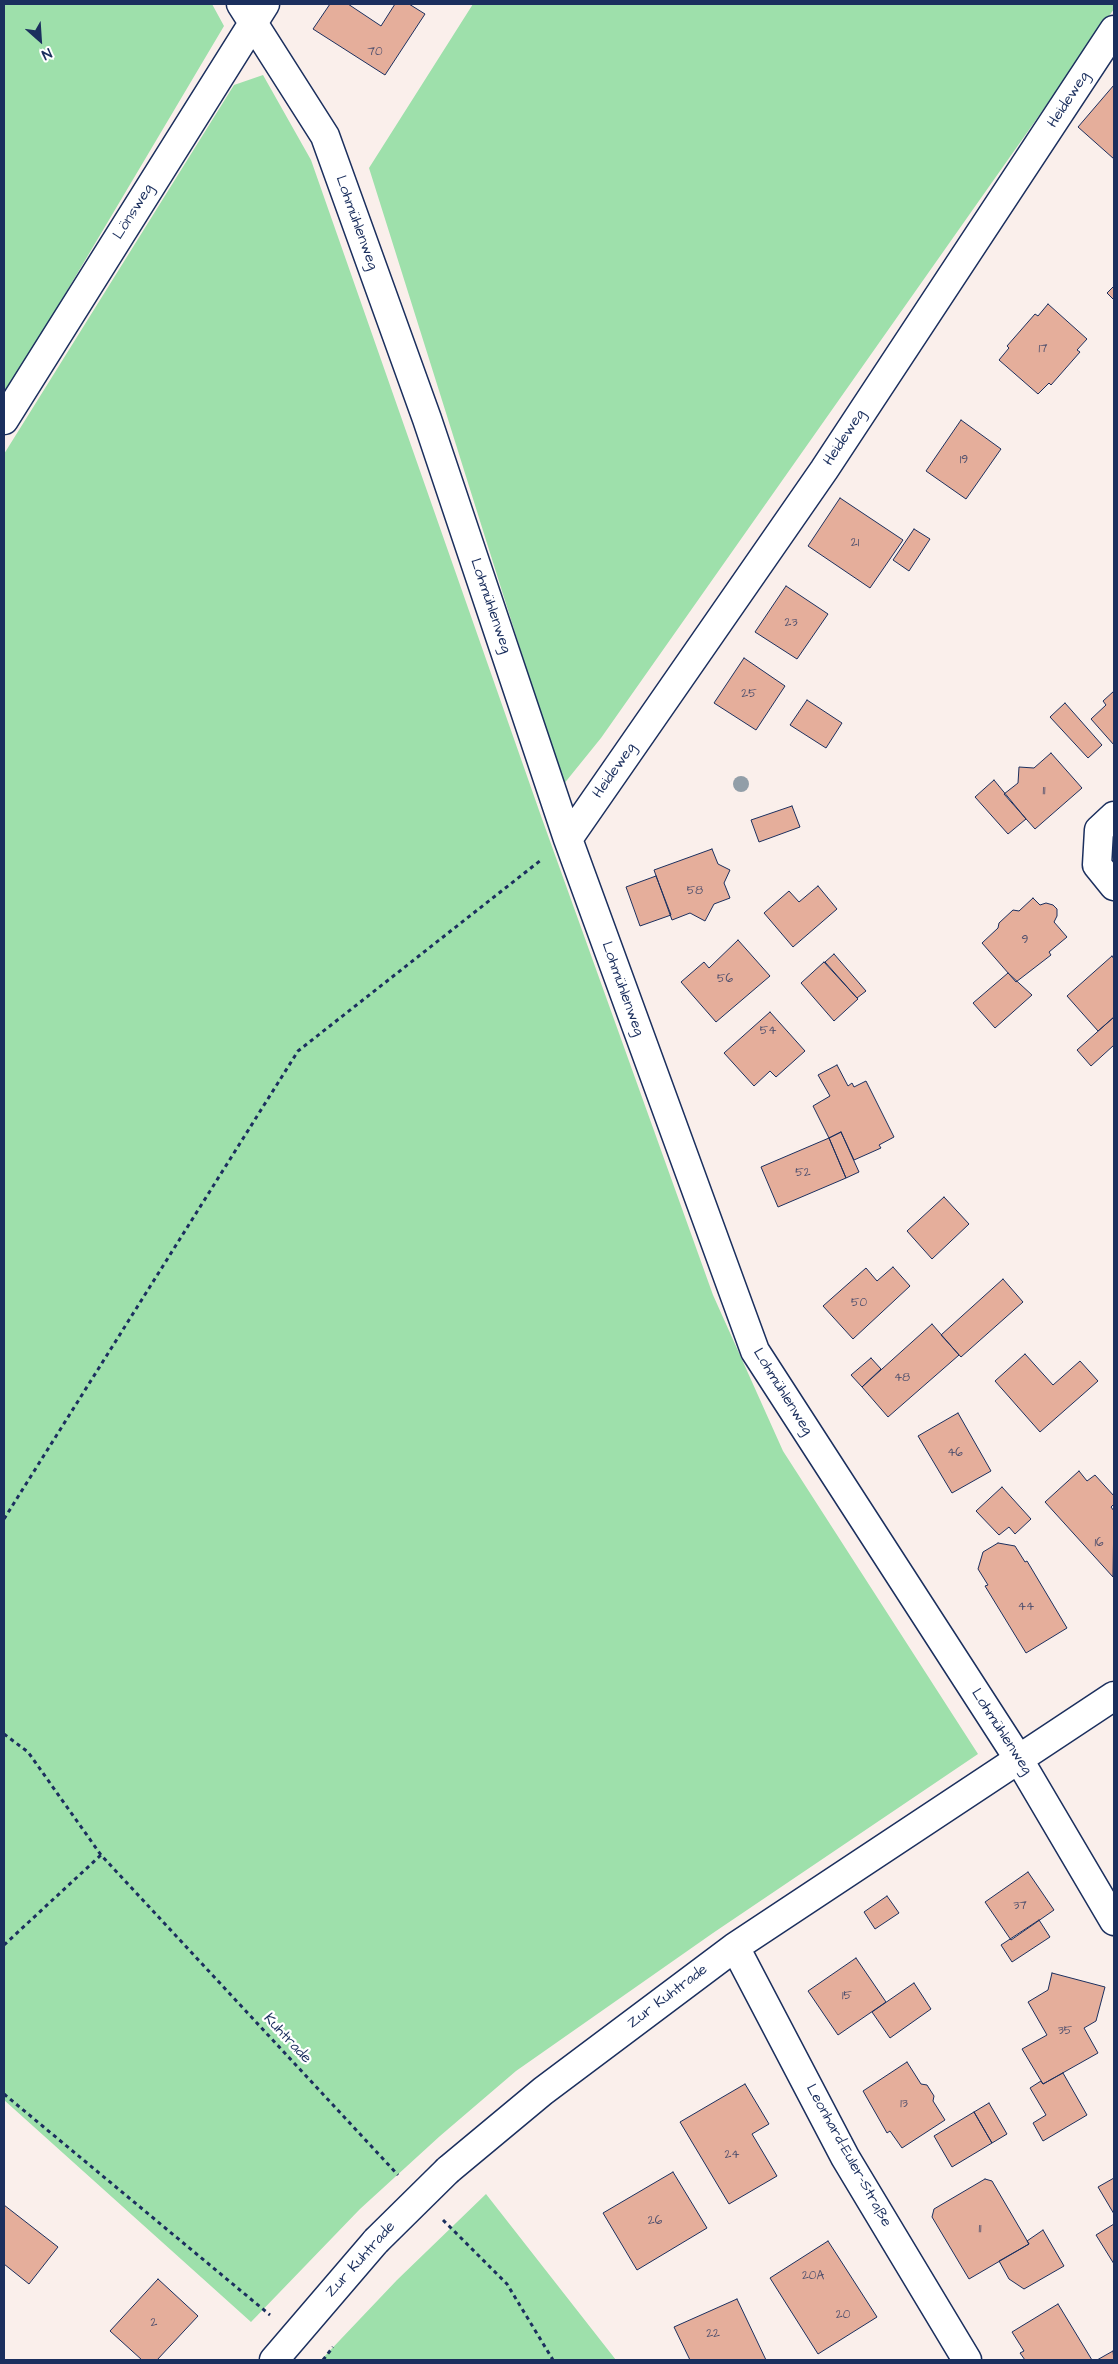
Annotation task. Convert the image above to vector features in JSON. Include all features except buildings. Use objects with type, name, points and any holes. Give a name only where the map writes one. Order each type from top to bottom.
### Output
[{"type":"street","name":"Lönsweg","points":[[4,420],[253,10]]},
{"type":"street","name":"Lohmühlenweg","points":[[253,10],[325,136],[427,419],[568,839],[755,1351],[1018,1758],[1114,1921]]},
{"type":"street","name":"Heideweg","points":[[568,839],[824,470],[1114,30]]},
{"type":"street","points":[[1114,816],[1099,830],[1097,865],[1114,886]]},
{"type":"street","name":"Zur Kuhtrade","points":[[274,2360],[376,2241],[448,2170],[543,2091],[736,1947],[1114,1696]]},
{"type":"street","name":"Leonhard-Euler-Straße","points":[[736,1947],[845,2157],[967,2360]]},
{"type":"path","points":[[4,1519],[298,1051],[568,839]]},
{"type":"path","name":"Kuhtrade","points":[[4,1734],[28,1752],[100,1855],[403,2179]]},
{"type":"path","points":[[4,1945],[100,1855]]},
{"type":"path","points":[[4,2094],[295,2336]]},
{"type":"path","points":[[438,2214],[507,2284],[553,2360]]},
{"type":"green space","points":[[4,4],[212,4],[224,26],[4,397]]},
{"type":"green space","points":[[473,4],[1114,4],[1114,9],[601,738],[563,785],[369,168]]},
{"type":"green space","points":[[263,75],[311,160],[541,816],[713,1295],[783,1451],[978,1754],[713,1933],[516,2071],[440,2136],[360,2209],[251,2322],[4,2100],[4,454],[234,85]]},
{"type":"green space","points":[[486,2194],[616,2360],[321,2360],[397,2280]]}]
